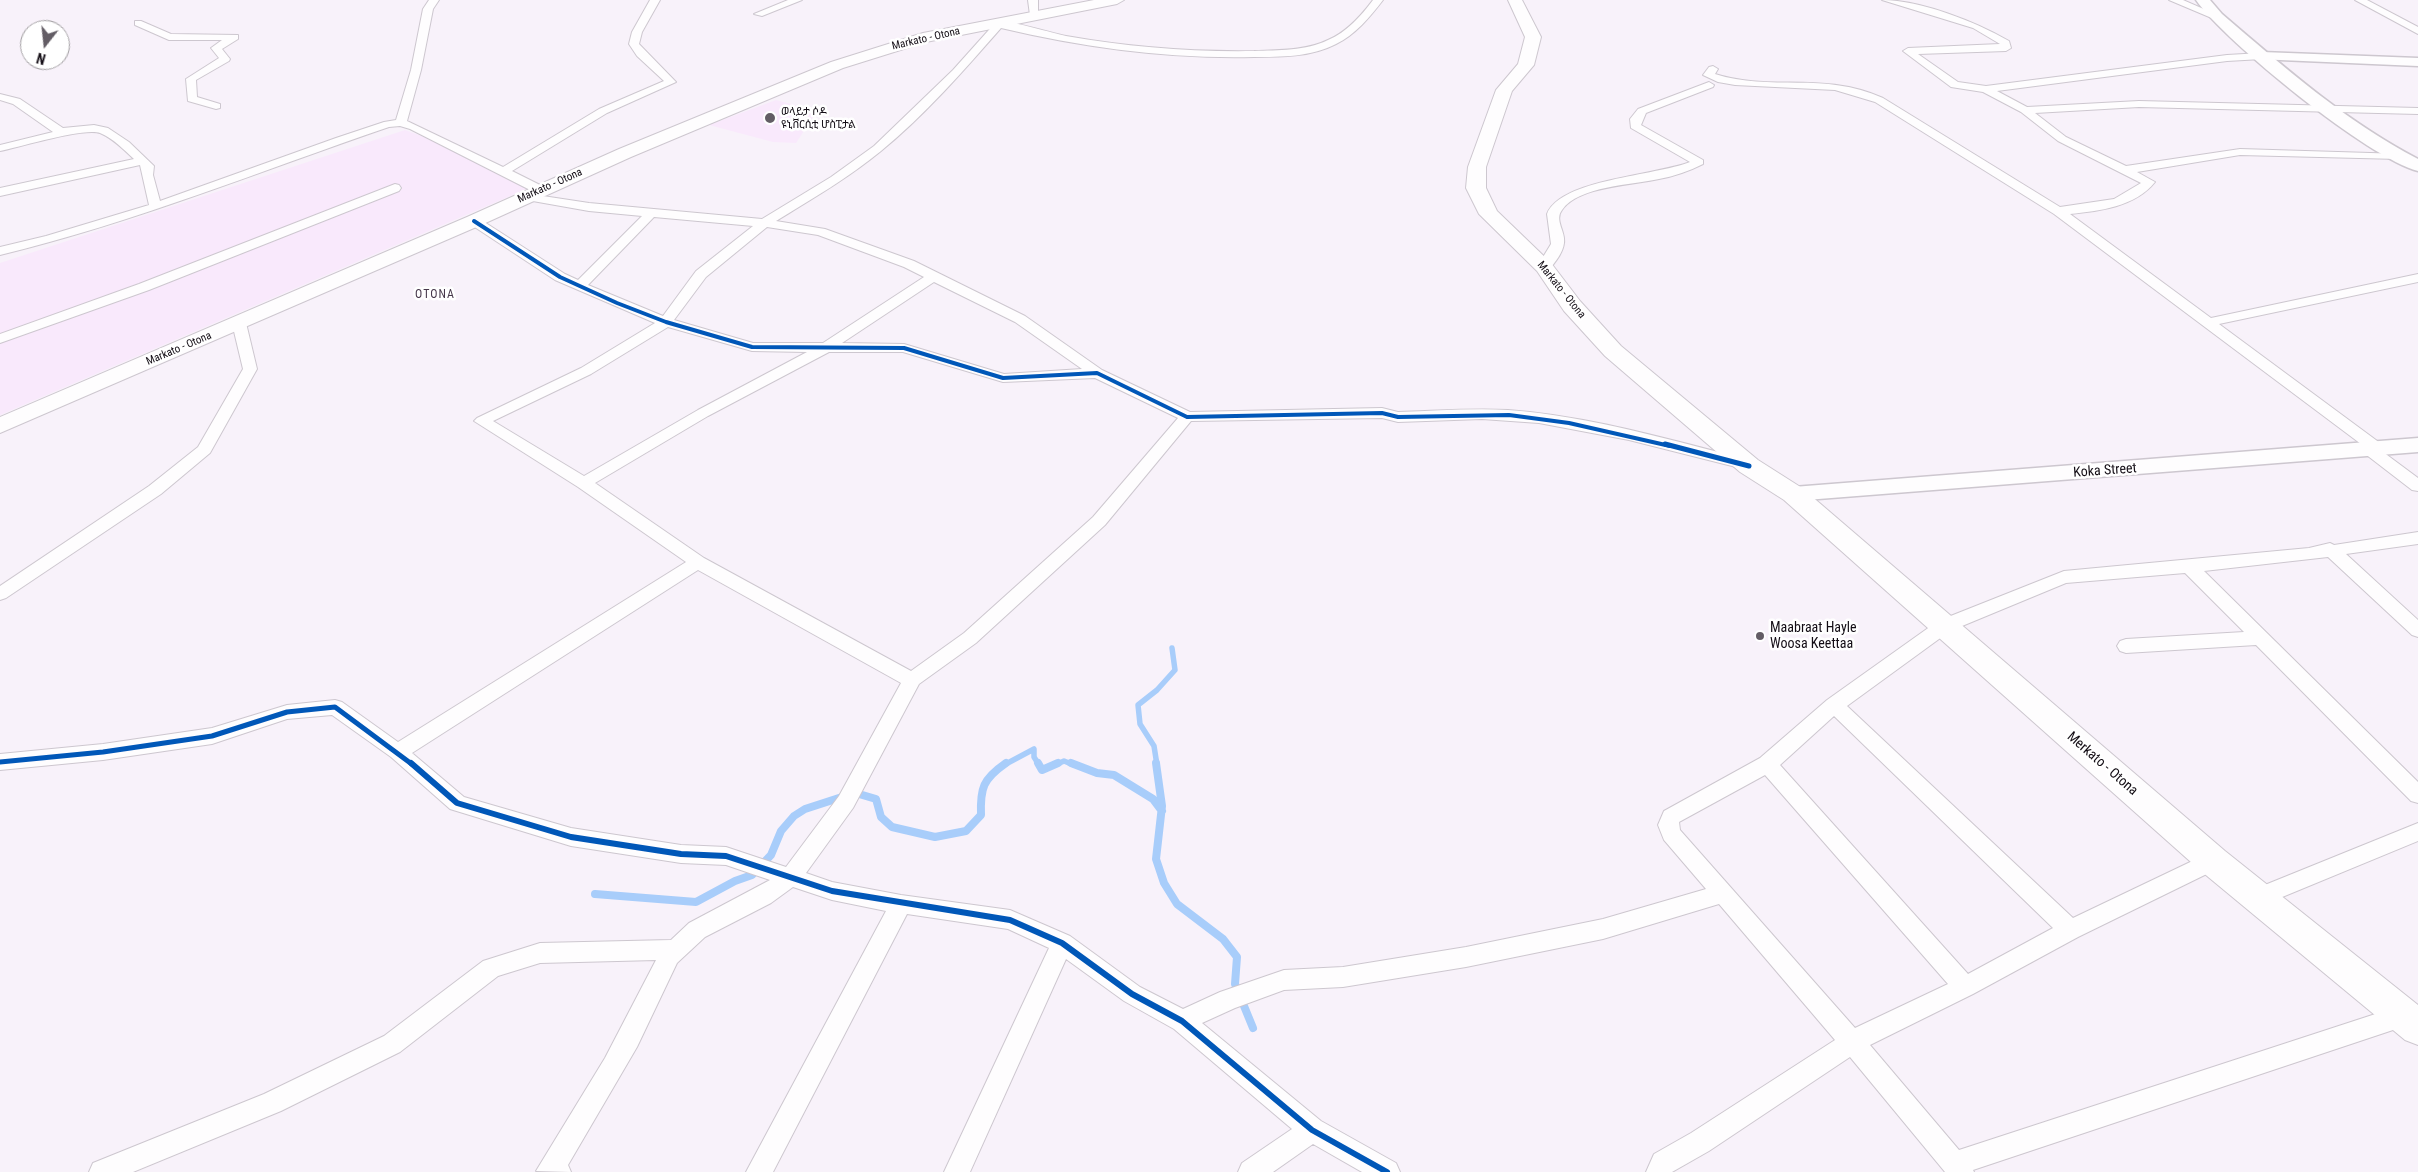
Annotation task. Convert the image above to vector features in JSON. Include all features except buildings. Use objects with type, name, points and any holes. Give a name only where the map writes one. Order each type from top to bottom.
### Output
[{"type":"main road","name":"Markato - Otona","points":[[0,426],[474,222],[534,193],[838,65],[894,45],[999,24],[1034,7],[1117,0]]},
{"type":"main road","name":"Markato - Otona","points":[[1515,0],[1534,37],[1526,65],[1504,90],[1477,167],[1476,188],[1489,214],[1544,267],[1572,306],[1613,351],[1749,466],[1793,494]]},
{"type":"main road","points":[[2203,0],[2217,17],[2323,108],[2418,166]]},
{"type":"main road","name":"Koka Street","points":[[1793,494],[2418,446]]},
{"type":"main road","name":"Merkato - Otona","points":[[1793,494],[2213,861],[2410,1022]]},
{"type":"street","points":[[402,123],[416,70],[428,9],[434,0]]},
{"type":"street","points":[[502,172],[603,110],[671,82],[641,54],[634,44],[637,32],[655,0]]},
{"type":"street","points":[[758,14],[797,0]]},
{"type":"street","points":[[912,680],[698,562],[584,483],[482,420],[586,371],[666,322],[701,274],[764,223],[835,180],[878,148],[957,72],[999,24],[1053,38],[1139,51],[1201,55],[1292,52],[1323,46],[1333,42],[1363,19],[1378,0]]},
{"type":"street","points":[[1887,0],[1976,26],[2006,44],[2006,48],[1908,51],[1955,85],[1986,88],[2227,58],[2262,56],[2418,62]]},
{"type":"street","points":[[2174,0],[2217,17]]},
{"type":"street","points":[[2360,0],[2418,31]]},
{"type":"street","points":[[138,23],[169,37],[234,37],[216,48],[224,59],[191,79],[192,99],[216,106]]},
{"type":"street","points":[[1713,69],[1708,71],[1708,75],[1722,80],[1739,83],[1818,85],[1846,88],[1879,100],[2058,211],[2374,449],[2418,486]]},
{"type":"street","points":[[1544,267],[1555,253],[1558,239],[1552,224],[1555,210],[1567,199],[1583,190],[1670,173],[1699,162],[1635,126],[1636,118],[1642,111],[1709,85]]},
{"type":"street","points":[[1986,88],[2026,110],[2062,139],[2149,182],[2136,195],[2119,203],[2058,211]]},
{"type":"street","points":[[0,97],[31,110],[45,123],[67,132]]},
{"type":"street","points":[[2026,110],[2139,104],[2418,111]]},
{"type":"street","points":[[0,251],[50,240],[388,124],[402,123],[414,126],[502,172],[534,193],[589,207],[764,223],[821,232],[934,276],[1020,320],[1097,372],[1187,417],[1382,413],[1398,417],[1508,415],[1558,422],[1670,445],[1749,466]]},
{"type":"street","points":[[0,148],[67,132],[99,129],[133,151],[148,166],[147,175],[155,205]]},
{"type":"street","points":[[2124,170],[2240,152],[2399,156]]},
{"type":"street","points":[[0,192],[143,161]]},
{"type":"street","points":[[0,339],[144,287],[395,188]]},
{"type":"street","points":[[580,286],[651,213]]},
{"type":"street","points":[[474,222],[560,277],[580,286],[666,322],[752,347],[904,348],[1003,378],[1097,372]]},
{"type":"street","points":[[584,483],[703,413],[827,347],[934,276]]},
{"type":"street","points":[[2206,323],[2418,278]]},
{"type":"street","points":[[0,594],[155,490],[204,450],[250,369],[239,323]]},
{"type":"street","points":[[558,1172],[549,1171],[590,1110],[637,1026],[669,956],[697,930],[763,896],[771,871],[846,802],[900,706],[912,680],[970,638],[1100,521],[1187,417]]},
{"type":"street","points":[[2410,1022],[1957,1168],[1852,1042],[1671,834],[1668,824],[1672,817],[1767,764],[1834,705],[1944,626],[2064,577],[2189,568],[2310,554],[2330,549],[2418,538]]},
{"type":"street","points":[[2330,549],[2418,630]]},
{"type":"street","points":[[398,752],[698,562]]},
{"type":"street","points":[[2189,568],[2418,795]]},
{"type":"street","points":[[2126,646],[2260,638]]},
{"type":"street","points":[[1834,705],[2070,930]]},
{"type":"street","points":[[0,762],[103,752],[212,736],[287,712],[335,707],[398,752],[457,803],[571,837],[681,854],[726,856],[832,891],[901,904],[1010,920],[1062,943],[1132,994],[1182,1021],[1312,1130],[1387,1172]]},
{"type":"street","points":[[1767,764],[1965,987]]},
{"type":"street","points":[[2258,898],[2418,832]]},
{"type":"street","points":[[1659,1172],[1663,1163],[1700,1142],[1852,1042],[1965,987],[2070,930],[2213,861]]},
{"type":"street","points":[[1182,1021],[1228,1000],[1284,980],[1343,977],[1466,956],[1602,929],[1722,894]]},
{"type":"street","points":[[759,1172],[901,904]]},
{"type":"street","points":[[957,1172],[1062,943]]},
{"type":"street","points":[[102,1172],[272,1102],[392,1044],[491,968],[540,953],[674,950]]},
{"type":"street","points":[[1251,1172],[1312,1130]]},
{"type":"shaded area","name":"ወላይታ ሶዶ ዩኒቨርሲቲ ሆስፒታል","points":[[776,100],[817,111],[796,143],[773,142],[709,125]]},
{"type":"shaded area","points":[[405,130],[435,141],[529,188],[0,415],[0,263]]},
{"type":"waterway","points":[[1157,765],[1154,746],[1140,724],[1138,705],[1157,690],[1175,670],[1172,648]]},
{"type":"waterway","points":[[1004,765],[1034,749],[1034,757],[1039,765]]},
{"type":"waterway","points":[[1055,765],[1064,761],[1074,765]]},
{"type":"waterway","points":[[859,794],[876,799],[881,817],[892,827],[935,837],[966,831],[981,815],[981,798],[984,785],[992,774],[1006,763]]},
{"type":"waterway","points":[[1038,763],[1042,770],[1058,763]]},
{"type":"waterway","points":[[1071,763],[1097,773],[1114,775],[1153,799],[1162,810]]},
{"type":"waterway","points":[[1156,763],[1162,810]]},
{"type":"waterway","points":[[595,894],[696,902],[735,881],[752,875],[771,855],[781,831],[794,816],[805,809],[842,797]]},
{"type":"waterway","points":[[1162,810],[1156,859],[1164,883],[1177,904],[1223,939],[1237,957],[1235,984],[1253,1028]]},
{"type":"cycle path","points":[[474,221],[560,277],[617,303],[666,322],[752,347],[904,348],[1003,378],[1097,373],[1187,417],[1382,413],[1398,417],[1482,414],[1539,418],[1600,429],[1749,466]]},
{"type":"cycle path","points":[[0,762],[103,752],[212,736],[287,712],[335,707],[398,752],[457,803],[571,837],[681,854],[726,856],[832,891],[901,904],[1010,920],[1062,943],[1132,994],[1182,1021],[1312,1130],[1387,1172]]},
{"type":"place","name":"ወላይታ ሶዶ ዩኒቨርሲቲ ሆስፒታል","points":[[770,118]]},
{"type":"place","name":"Maabraat Hayle Woosa Keettaa","points":[[1760,636]]},
{"type":"district","name":"OTONA","points":[[435,295]]}]
